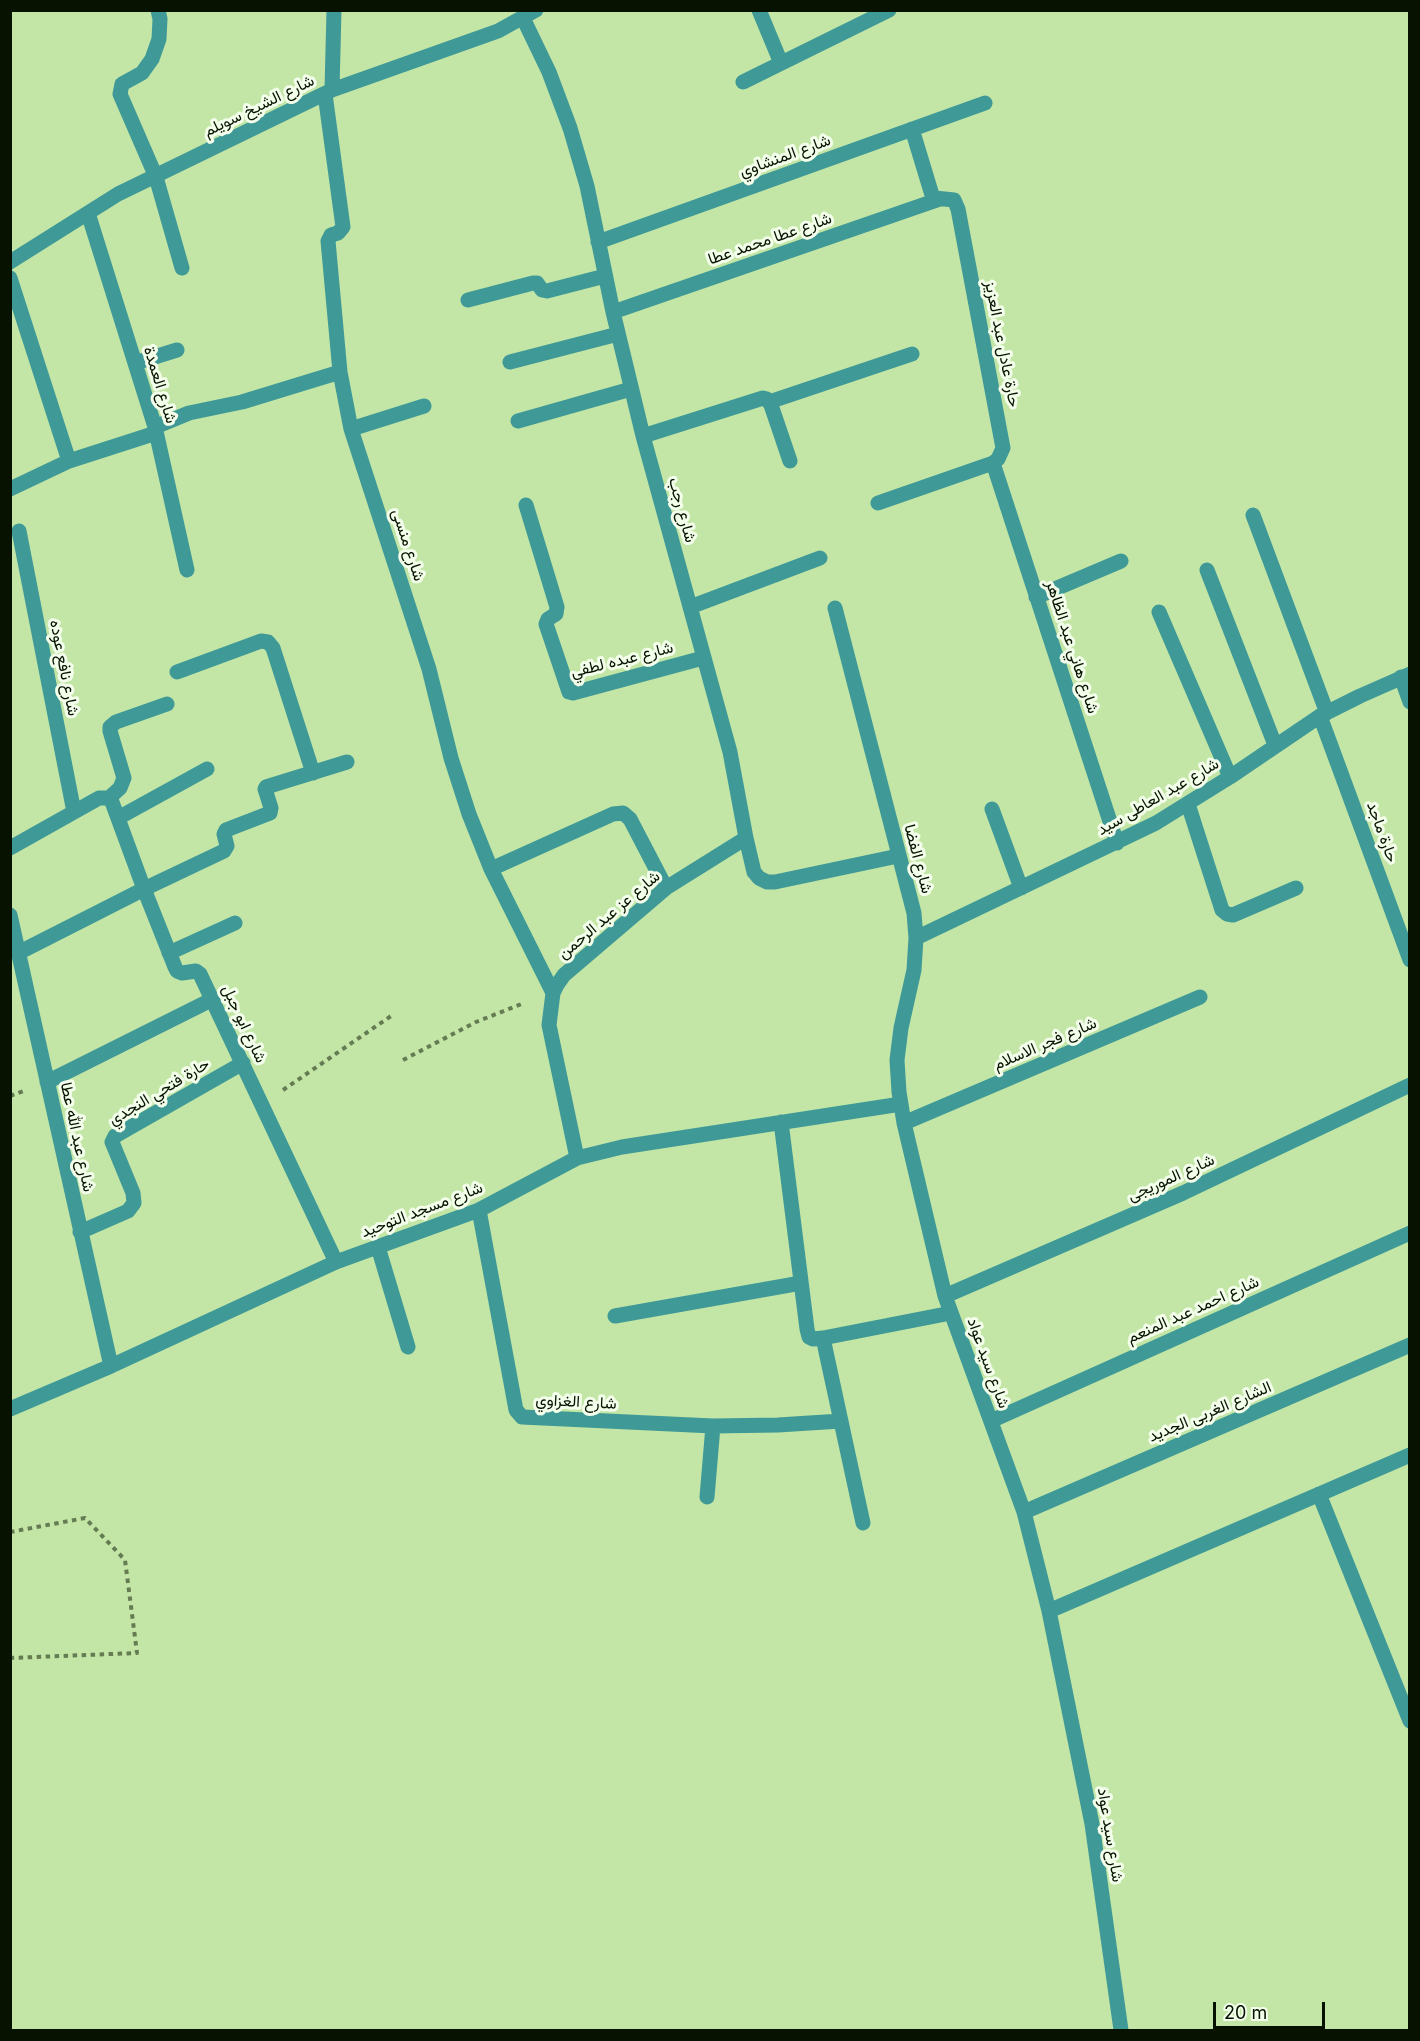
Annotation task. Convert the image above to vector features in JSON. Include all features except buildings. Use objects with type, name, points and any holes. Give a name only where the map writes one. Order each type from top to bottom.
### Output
[{"type":"street","points":[[158,10],[159,39],[152,59],[142,73],[122,84],[120,94],[156,177],[182,268]]},
{"type":"street","name":"شارع منسى","points":[[334,10],[329,92],[342,226],[338,233],[331,235],[328,242],[340,372],[351,429],[429,669],[451,758],[469,814],[491,869],[553,993]]},
{"type":"street","points":[[759,10],[781,63]]},
{"type":"street","points":[[742,82],[889,10]]},
{"type":"street","name":"شارع الشيخ سويلم","points":[[10,262],[118,194],[329,92],[471,41],[529,14]]},
{"type":"street","name":"شارع رجب","points":[[529,14],[570,128],[587,186],[631,389],[730,752],[754,872],[767,882],[898,856]]},
{"type":"street","name":"شارع المنشاوي","points":[[598,242],[984,103]]},
{"type":"street","name":"حارة عادل عبد العزيز","points":[[912,129],[930,190],[935,198],[954,200],[958,209],[1002,442],[1001,454],[993,462]]},
{"type":"street","name":"شارع عطا محمد عطا","points":[[613,312],[940,199]]},
{"type":"street","name":"شارع العمدة","points":[[88,213],[156,430],[187,570]]},
{"type":"street","points":[[468,300],[533,283],[537,283],[542,290],[546,291],[605,276]]},
{"type":"street","points":[[10,278],[69,461]]},
{"type":"street","points":[[510,362],[618,334]]},
{"type":"street","points":[[135,363],[177,350]]},
{"type":"street","points":[[770,402],[912,354]]},
{"type":"street","points":[[10,489],[69,461],[156,430],[189,413],[242,402],[340,372]]},
{"type":"street","points":[[518,421],[631,389]]},
{"type":"street","points":[[643,436],[758,399],[767,399],[770,402],[789,461]]},
{"type":"street","points":[[351,429],[424,406]]},
{"type":"street","points":[[878,503],[993,462]]},
{"type":"street","name":"شارع هاني عبد الظاهر","points":[[993,462],[1117,843]]},
{"type":"street","name":"شارع عبده لطفي","points":[[526,505],[557,607],[556,614],[548,619],[546,624],[569,692],[573,693],[704,658]]},
{"type":"street","name":"حارة ماجد","points":[[1253,515],[1410,960]]},
{"type":"street","name":"شارع نافع عوده","points":[[19,531],[74,812]]},
{"type":"street","points":[[690,607],[820,558]]},
{"type":"street","points":[[1036,597],[1121,561]]},
{"type":"street","points":[[1208,570],[1275,745]]},
{"type":"street","name":"شارع الفضا","points":[[835,608],[914,913],[916,938],[914,970],[901,1028],[897,1060],[904,1124]]},
{"type":"street","points":[[1159,612],[1230,777]]},
{"type":"street","points":[[177,672],[261,641],[268,642],[273,648],[313,772]]},
{"type":"street","points":[[1405,675],[1410,702]]},
{"type":"street","name":"شارع عبد العاطى سيد","points":[[916,938],[1117,843],[1188,804],[1323,715],[1405,675]]},
{"type":"street","points":[[10,848],[99,798],[108,798],[120,788],[124,777],[110,727],[116,722],[167,704]]},
{"type":"street","points":[[18,953],[224,851],[227,846],[224,834],[226,830],[268,815],[271,808],[265,788],[347,762]]},
{"type":"street","points":[[118,818],[207,769]]},
{"type":"street","name":"شارع ابو جبل","points":[[108,798],[112,802],[170,953],[180,973],[199,971],[336,1262]]},
{"type":"street","points":[[1188,804],[1222,910],[1227,914],[1233,915],[1296,888]]},
{"type":"street","points":[[992,809],[1021,888]]},
{"type":"street","points":[[491,869],[613,814],[623,813],[630,819],[666,888]]},
{"type":"street","name":"شارع عز عبد الرحمن","points":[[577,1158],[549,1025],[553,993],[564,975],[666,888],[746,838]]},
{"type":"street","name":"شارع عبد الله عطا","points":[[10,915],[111,1366]]},
{"type":"street","points":[[170,953],[235,923]]},
{"type":"street","name":"شارع فجر الاسلام","points":[[904,1124],[1200,997]]},
{"type":"street","points":[[47,1082],[213,999]]},
{"type":"street","name":"حارة فتحي النجدي","points":[[80,1232],[128,1212],[135,1203],[112,1142],[115,1136],[243,1063]]},
{"type":"street","name":"شارع الموريجى","points":[[945,1296],[1183,1193],[1410,1085]]},
{"type":"street","name":"شارع مسجد التوحيد","points":[[10,1409],[111,1366],[336,1262],[479,1210],[577,1158],[622,1147],[901,1104]]},
{"type":"street","points":[[781,1122],[808,1333],[813,1339],[951,1313]]},
{"type":"street","name":"شارع سيد عواد","points":[[904,1124],[945,1296],[1024,1512],[1048,1611],[1092,1824],[1120,2031]]},
{"type":"street","name":"شارع الغزاوي","points":[[479,1210],[516,1410],[522,1417],[713,1426],[841,1421]]},
{"type":"street","name":"شارع احمد عبد المنعم","points":[[991,1421],[1410,1233]]},
{"type":"street","points":[[378,1247],[408,1347]]},
{"type":"street","points":[[615,1316],[801,1283]]},
{"type":"street","points":[[824,1338],[863,1523]]},
{"type":"street","name":"الشارع الغربى الجديد","points":[[1024,1512],[1410,1345]]},
{"type":"street","points":[[706,1497],[713,1426]]},
{"type":"street","points":[[1048,1611],[1410,1455]]},
{"type":"street","points":[[1319,1494],[1410,1721]]},
{"type":"path","points":[[403,1060],[476,1022],[553,993]]},
{"type":"path","points":[[262,1104],[390,1016]]},
{"type":"path","points":[[10,1532],[85,1518],[125,1560],[137,1653],[10,1658]]}]
